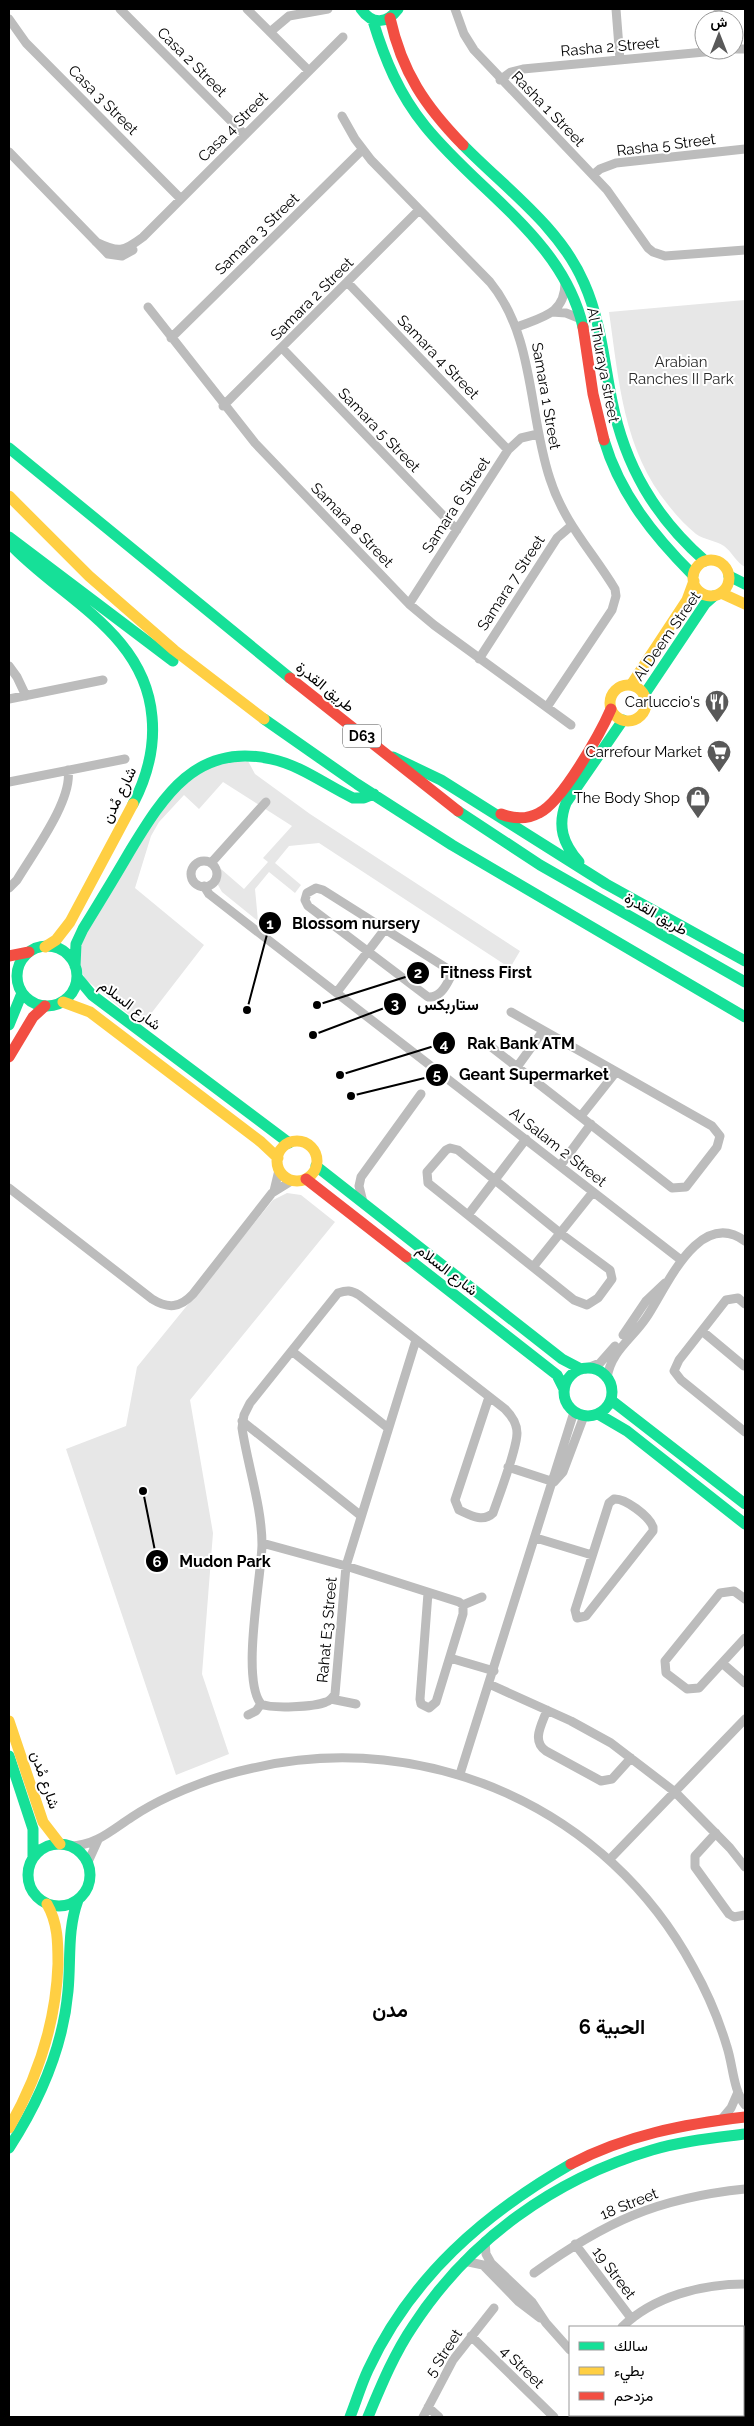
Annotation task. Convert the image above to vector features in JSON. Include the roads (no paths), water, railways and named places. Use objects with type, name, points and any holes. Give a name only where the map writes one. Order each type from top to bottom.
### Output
[{"type":"street","name":"Casa 2 Street","points":[[120,9],[245,135]]},
{"type":"street","points":[[247,9],[309,71]]},
{"type":"street","points":[[270,32],[289,16],[328,9]]},
{"type":"street","points":[[359,10],[373,21],[385,21],[398,9]]},
{"type":"street","name":"Rasha 1 Street","points":[[455,9],[464,34],[474,50],[500,80],[593,175],[632,223],[642,247],[653,257],[666,260],[693,255],[745,250]]},
{"type":"street","points":[[616,9],[620,60]]},
{"type":"street","name":"Al Thuraya street","points":[[390,18],[405,66],[416,88],[431,109],[548,229],[575,265],[596,315],[616,421],[634,472],[645,494],[668,526],[706,561]]},
{"type":"street","name":"Casa 3 Street","points":[[9,19],[26,43],[181,199]]},
{"type":"street","name":"Al Thuraya street","points":[[373,21],[380,49],[394,82],[417,118],[536,238],[565,279],[581,319],[597,417],[610,460],[633,507],[667,550],[693,578]]},
{"type":"street","name":"Casa 4 Street","points":[[9,152],[108,254],[122,256],[134,249],[143,237],[343,37]]},
{"type":"street","name":"Rasha 2 Street","points":[[500,80],[511,72],[523,69],[694,53]]},
{"type":"street","name":"Samara 1 Street","points":[[342,116],[362,150],[490,282],[506,303],[517,327],[538,434],[551,482],[571,526],[611,583],[616,596],[612,610],[547,707]]},
{"type":"street","name":"Samara 3 Street","points":[[171,338],[362,150]]},
{"type":"street","name":"Rasha 5 Street","points":[[593,175],[616,163],[745,150]]},
{"type":"street","name":"Samara 2 Street","points":[[224,406],[419,210]]},
{"type":"street","points":[[517,327],[552,312],[564,299],[565,279]]},
{"type":"street","name":"Samara 4 Street","points":[[348,283],[508,450]]},
{"type":"street","name":"Samara 8 Street","points":[[148,307],[255,443],[409,604],[479,659],[572,725]]},
{"type":"street","points":[[552,312],[566,313],[581,319]]},
{"type":"street","name":"Samara 5 Street","points":[[282,348],[457,530]]},
{"type":"street","name":"Samara 6 Street","points":[[409,604],[508,450],[521,438],[538,434]]},
{"type":"street","name":"طريق القدرة","points":[[9,448],[459,812],[510,846],[745,982]]},
{"type":"street","name":"D63","points":[[9,496],[99,584],[182,656],[254,712],[374,794],[518,887],[745,1017]]},
{"type":"street","name":"Samara 7 Street","points":[[479,659],[560,534],[571,526]]},
{"type":"street","points":[[9,537],[196,677],[254,712]]},
{"type":"street","name":"شارع مُدن","points":[[9,543],[28,563],[115,634],[135,660],[148,691],[154,724],[149,768],[141,789],[70,922],[56,940],[45,947]]},
{"type":"street","points":[[745,584],[729,576],[723,565],[712,560],[706,561],[697,567],[693,578],[703,594],[718,594],[745,604]]},
{"type":"street","points":[[718,594],[726,588],[729,576]]},
{"type":"street","name":"Al Deem Street","points":[[631,685],[670,628],[690,594],[693,578]]},
{"type":"street","name":"Al Deem Street","points":[[644,694],[705,604],[718,594]]},
{"type":"street","points":[[670,628],[683,637]]},
{"type":"street","points":[[648,661],[662,669]]},
{"type":"street","points":[[9,666],[17,677],[26,696]]},
{"type":"street","points":[[9,699],[103,680]]},
{"type":"street","points":[[478,805],[515,819],[535,815],[548,807],[560,793],[611,709],[611,697],[614,692],[619,688],[631,685],[644,694],[646,707],[641,716],[631,720],[623,720],[611,709]]},
{"type":"street","points":[[606,884],[570,852],[562,839],[560,815],[566,803],[623,720]]},
{"type":"street","points":[[384,753],[427,772],[606,884],[745,961]]},
{"type":"street","points":[[9,1057],[33,1017],[45,1006],[63,1002],[74,990],[79,936],[151,817],[171,788],[186,775],[203,765],[222,759],[242,756],[276,760],[290,765],[353,798],[364,798],[374,794]]},
{"type":"street","points":[[9,782],[125,759]]},
{"type":"street","points":[[9,888],[18,880],[65,798],[69,782],[68,770]]},
{"type":"street","points":[[211,863],[266,802]]},
{"type":"street","points":[[109,849],[126,859]]},
{"type":"street","points":[[201,861],[211,863],[217,870],[216,880],[213,883],[204,886],[194,882],[191,872],[193,867],[201,861]]},
{"type":"street","points":[[213,883],[217,899]]},
{"type":"street","name":"Al Salam 2 Street","points":[[204,886],[209,894],[681,1260]]},
{"type":"street","points":[[320,888],[448,969],[450,978],[442,991],[435,996],[428,997],[368,952],[308,906],[306,900],[307,893],[312,889],[320,888]]},
{"type":"street","points":[[337,992],[385,929]]},
{"type":"street","points":[[9,956],[45,947],[60,950],[66,954],[76,971]]},
{"type":"street","points":[[9,1025],[18,967],[29,952]]},
{"type":"street","name":"شارع السلام","points":[[76,971],[92,995],[289,1143]]},
{"type":"street","points":[[16,986],[28,1000],[45,1006]]},
{"type":"street","name":"شارع السلام","points":[[63,1002],[90,1012],[261,1142],[278,1164]]},
{"type":"street","points":[[490,1046],[672,1188],[686,1188],[720,1142],[720,1136],[712,1126],[511,1012]]},
{"type":"street","points":[[517,1067],[543,1030]]},
{"type":"street","points":[[580,1116],[616,1072]]},
{"type":"street","points":[[363,1202],[359,1186],[361,1176],[421,1094]]},
{"type":"street","points":[[560,1166],[591,1124]]},
{"type":"street","points":[[468,1215],[526,1139]]},
{"type":"street","points":[[272,1193],[278,1164],[283,1147],[289,1143],[302,1142],[308,1144],[316,1154],[316,1166],[306,1179],[293,1180],[287,1178],[278,1164]]},
{"type":"street","points":[[454,1148],[496,1180],[560,1233],[610,1270],[612,1279],[598,1298],[586,1305],[580,1304],[468,1215],[428,1183],[427,1172],[446,1150],[454,1148]]},
{"type":"street","name":"شارع السلام","points":[[316,1166],[562,1359],[583,1369]]},
{"type":"street","name":"شارع السلام","points":[[306,1179],[558,1375],[564,1389]]},
{"type":"street","points":[[9,1188],[152,1299],[162,1305],[174,1307],[184,1303],[193,1294],[272,1193],[293,1180]]},
{"type":"street","points":[[532,1267],[593,1192]]},
{"type":"street","points":[[745,1241],[734,1234],[713,1234],[703,1240],[681,1260],[661,1296],[648,1306],[603,1360],[572,1374],[564,1389],[565,1399],[579,1414],[598,1414],[627,1431],[745,1524]]},
{"type":"street","points":[[248,1715],[256,1711],[261,1704],[255,1692],[252,1665],[262,1543],[242,1422],[250,1403],[338,1293],[345,1290],[353,1291],[489,1397],[512,1416],[516,1424],[517,1433],[508,1467],[495,1508],[490,1516],[481,1518],[459,1510],[455,1500],[489,1397]]},
{"type":"street","points":[[745,1304],[738,1298],[726,1300],[675,1365],[676,1376],[745,1432]]},
{"type":"street","points":[[598,1414],[604,1410],[611,1400],[611,1388],[607,1378],[610,1361],[646,1319],[648,1306]]},
{"type":"street","points":[[702,1331],[744,1366]]},
{"type":"street","name":"Rahat E3 Street","points":[[261,1704],[274,1707],[320,1703],[332,1699],[336,1688],[346,1566],[360,1515],[416,1340]]},
{"type":"street","points":[[292,1352],[388,1428]]},
{"type":"street","points":[[583,1369],[593,1369],[607,1378]]},
{"type":"street","points":[[611,1400],[745,1504]]},
{"type":"street","points":[[460,1774],[554,1482],[579,1414]]},
{"type":"street","points":[[242,1422],[360,1515]]},
{"type":"street","points":[[508,1467],[554,1482]]},
{"type":"street","points":[[614,1499],[625,1502],[652,1522],[654,1527],[650,1535],[586,1616],[580,1619],[574,1613],[592,1555],[609,1503],[614,1499]]},
{"type":"street","points":[[536,1538],[592,1555]]},
{"type":"street","name":"Rahat E3 Street","points":[[262,1543],[346,1566]]},
{"type":"street","points":[[346,1566],[459,1602],[463,1605]]},
{"type":"street","points":[[745,1599],[734,1591],[720,1593],[665,1661],[664,1667],[671,1677],[687,1689],[699,1688],[745,1638]]},
{"type":"street","points":[[428,1593],[420,1698],[423,1706],[429,1708],[434,1705],[463,1614],[463,1605]]},
{"type":"street","points":[[463,1605],[482,1597]]},
{"type":"street","points":[[450,1658],[494,1671]]},
{"type":"street","points":[[722,1663],[745,1683]]},
{"type":"street","points":[[489,1684],[591,1731],[631,1758],[675,1792],[716,1833],[745,1867]]},
{"type":"street","points":[[332,1699],[356,1704]]},
{"type":"street","points":[[547,1710],[538,1735],[539,1744],[546,1751],[601,1781],[612,1779],[631,1758]]},
{"type":"street","points":[[609,1860],[745,1719]]},
{"type":"street","name":"شارع مُدن","points":[[9,1721],[39,1812],[48,1830],[65,1845]]},
{"type":"street","name":"شارع مُدن","points":[[9,1756],[32,1829],[33,1858]]},
{"type":"street","points":[[65,1845],[80,1852],[88,1862],[91,1872],[90,1883],[86,1893],[78,1900],[58,1907],[47,1904],[35,1896],[30,1888],[29,1868],[33,1858],[40,1850],[50,1846],[65,1845],[84,1845],[98,1840],[133,1816],[171,1796],[211,1780],[253,1768],[295,1761],[338,1758],[381,1760],[424,1766],[460,1774],[506,1792],[544,1812],[580,1835],[609,1860],[651,1904],[675,1936],[694,1967],[727,2046],[738,2092],[745,2105]]},
{"type":"street","points":[[716,1833],[695,1856],[695,1867],[729,1914],[734,1917],[745,1915]]},
{"type":"street","points":[[88,1862],[98,1840]]},
{"type":"street","points":[[9,2148],[38,2098],[58,2046],[68,1992],[70,1922],[78,1900]]},
{"type":"street","points":[[9,2128],[32,2086],[53,2015],[58,1974],[57,1932],[55,1917],[47,1904]]},
{"type":"street","points":[[721,2120],[732,2108],[738,2092]]},
{"type":"street","points":[[350,2417],[366,2376],[401,2313],[446,2256],[477,2226],[531,2187],[581,2158],[620,2142],[647,2134],[745,2117]]},
{"type":"street","points":[[368,2417],[386,2373],[415,2321],[432,2296],[464,2261],[520,2213],[550,2193],[617,2162],[652,2150],[688,2142],[745,2134]]},
{"type":"street","name":"18 Street","points":[[534,2273],[575,2244],[621,2220],[648,2209],[704,2194],[745,2189]]},
{"type":"street","points":[[486,2241],[486,2254],[491,2263],[569,2349]]},
{"type":"street","name":"19 Street","points":[[575,2244],[631,2318]]},
{"type":"street","points":[[464,2261],[483,2265],[522,2298]]},
{"type":"street","points":[[623,2326],[631,2318],[655,2304],[681,2293],[708,2286],[745,2284]]},
{"type":"street","name":"5 Street","points":[[423,2417],[445,2373],[471,2336],[494,2308]]},
{"type":"street","name":"4 Street","points":[[471,2336],[554,2417]]},
{"type":"street","points":[[428,2407],[439,2417]]},
{"type":"place","name":"Carluccio's","points":[[717,723]]},
{"type":"place","name":"Carrefour Market","points":[[719,773]]},
{"type":"place","name":"The Body Shop","points":[[698,819]]},
{"type":"place","name":"Fitness First","points":[[317,1005]]},
{"type":"place","name":"Blossom nursery","points":[[247,1010]]},
{"type":"place","name":"ستاربكس","points":[[313,1035]]},
{"type":"place","name":"Rak Bank ATM","points":[[340,1075]]},
{"type":"place","name":"Geant Supermarket","points":[[351,1096]]},
{"type":"place","name":"Mudon Park","points":[[143,1491]]},
{"type":"district","name":"مدن","points":[[390,2010]]},
{"type":"district","name":"الحبية 6","points":[[612,2027]]},
{"type":"park label","name":"Arabian Ranches II Park","points":[[681,370]]}]
